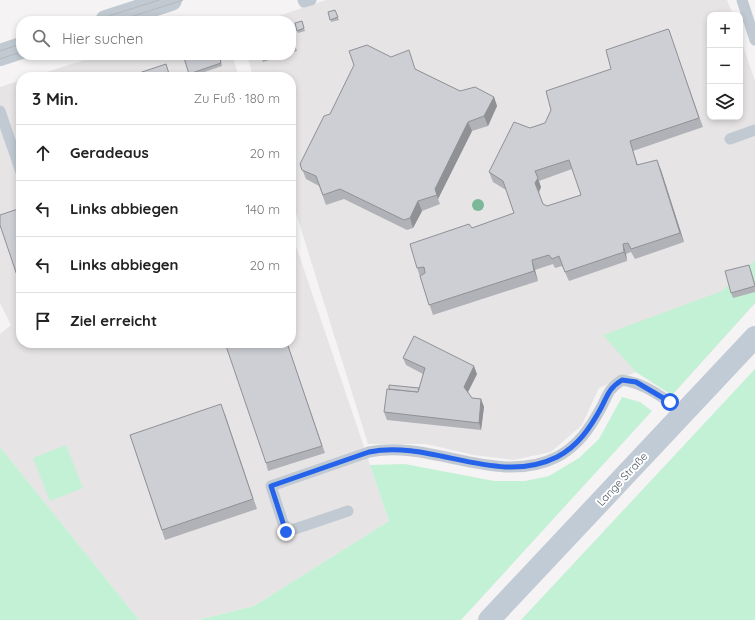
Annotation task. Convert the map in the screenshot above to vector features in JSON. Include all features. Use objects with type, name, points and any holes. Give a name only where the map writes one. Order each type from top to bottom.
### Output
[{"type":"main road","name":"Lange Straße","points":[[489,620],[755,337]]},
{"type":"street","points":[[115,16],[133,6],[171,0]]},
{"type":"street","points":[[0,55],[16,50]]},
{"type":"lane","points":[[303,0],[304,2],[311,0]]},
{"type":"lane","points":[[742,0],[755,40]]},
{"type":"lane","points":[[0,111],[16,157]]},
{"type":"lane","points":[[730,139],[755,130]]},
{"type":"lane","points":[[348,511],[286,532],[271,486],[369,452],[383,449],[404,449],[438,454],[494,466],[536,465],[557,457],[573,446],[588,431],[611,387],[622,380],[636,382],[670,402],[684,414]]},
{"type":"shaded area","points":[[326,0],[727,0],[732,12],[707,12],[707,120],[743,120],[743,46],[755,81],[755,303],[672,395],[636,372],[599,388],[582,425],[551,452],[513,460],[474,455],[426,444],[368,444],[296,213],[296,72],[252,72],[248,60],[296,60],[296,16],[279,16]]},
{"type":"shaded area","points":[[84,60],[234,60],[237,72],[47,72]]},
{"type":"shaded area","points":[[16,82],[16,348],[296,348],[296,246],[389,521],[254,606],[198,620],[139,620],[0,447],[0,334],[11,325],[0,303],[0,87]]},
{"type":"green space","points":[[755,260],[755,303],[672,395],[636,372],[603,335],[722,291]]},
{"type":"green space","points":[[755,369],[755,620],[521,620]]},
{"type":"green space","points":[[622,397],[640,402],[652,411],[461,620],[198,620],[254,606],[389,521],[370,465],[405,464],[494,481],[525,481],[549,476],[579,458],[599,439]]},
{"type":"green space","points":[[66,445],[83,488],[50,501],[33,458]]},
{"type":"green space","points":[[0,447],[139,620],[0,620]]},
{"type":"building","points":[[335,10],[338,17],[330,20],[328,12]]},
{"type":"building","points":[[302,21],[304,28],[297,31],[296,23]]},
{"type":"building","points":[[668,29],[669,30],[699,118],[630,141],[637,165],[657,160],[680,233],[631,249],[628,243],[623,244],[624,252],[565,272],[559,256],[552,259],[549,255],[532,260],[534,271],[429,305],[420,276],[425,273],[424,267],[417,268],[410,244],[469,224],[472,228],[514,213],[503,181],[489,172],[514,122],[530,128],[545,123],[551,110],[546,91],[611,69],[606,50]],"holes":[[[569,160],[581,195],[547,206],[543,204],[535,183],[538,178],[535,171]]]},
{"type":"building","points":[[367,45],[391,57],[409,50],[415,69],[460,91],[475,87],[494,97],[484,116],[468,122],[435,189],[437,195],[418,201],[410,218],[404,220],[340,189],[323,195],[316,176],[302,170],[300,164],[324,116],[330,114],[354,65],[349,51]]},
{"type":"building","points":[[185,60],[220,60],[221,63],[195,72],[188,72]]},
{"type":"building","points":[[166,64],[168,72],[142,72]]},
{"type":"building","points":[[16,210],[16,272],[0,225],[0,215]]},
{"type":"building","points":[[749,265],[755,286],[731,293],[725,271]]},
{"type":"building","points":[[414,336],[474,366],[464,387],[472,398],[481,399],[479,423],[384,412],[387,389],[418,392],[425,368],[403,358]]},
{"type":"building","points":[[227,348],[289,348],[322,446],[266,463]]},
{"type":"building","points":[[389,385],[419,388],[418,392],[389,389]]},
{"type":"building","points":[[221,404],[253,499],[162,530],[130,435]]},
{"type":"tram line","points":[[109,16],[159,0]]},
{"type":"tram line","points":[[133,16],[183,0]]},
{"type":"tram line","points":[[0,51],[16,46]]},
{"type":"tram line","points":[[0,59],[16,54]]},
{"type":"route","points":[[286,532],[271,486],[369,452],[383,449],[404,449],[438,454],[494,466],[516,467],[536,465],[557,457],[573,446],[588,431],[611,387],[622,380],[636,382],[670,402]]}]
